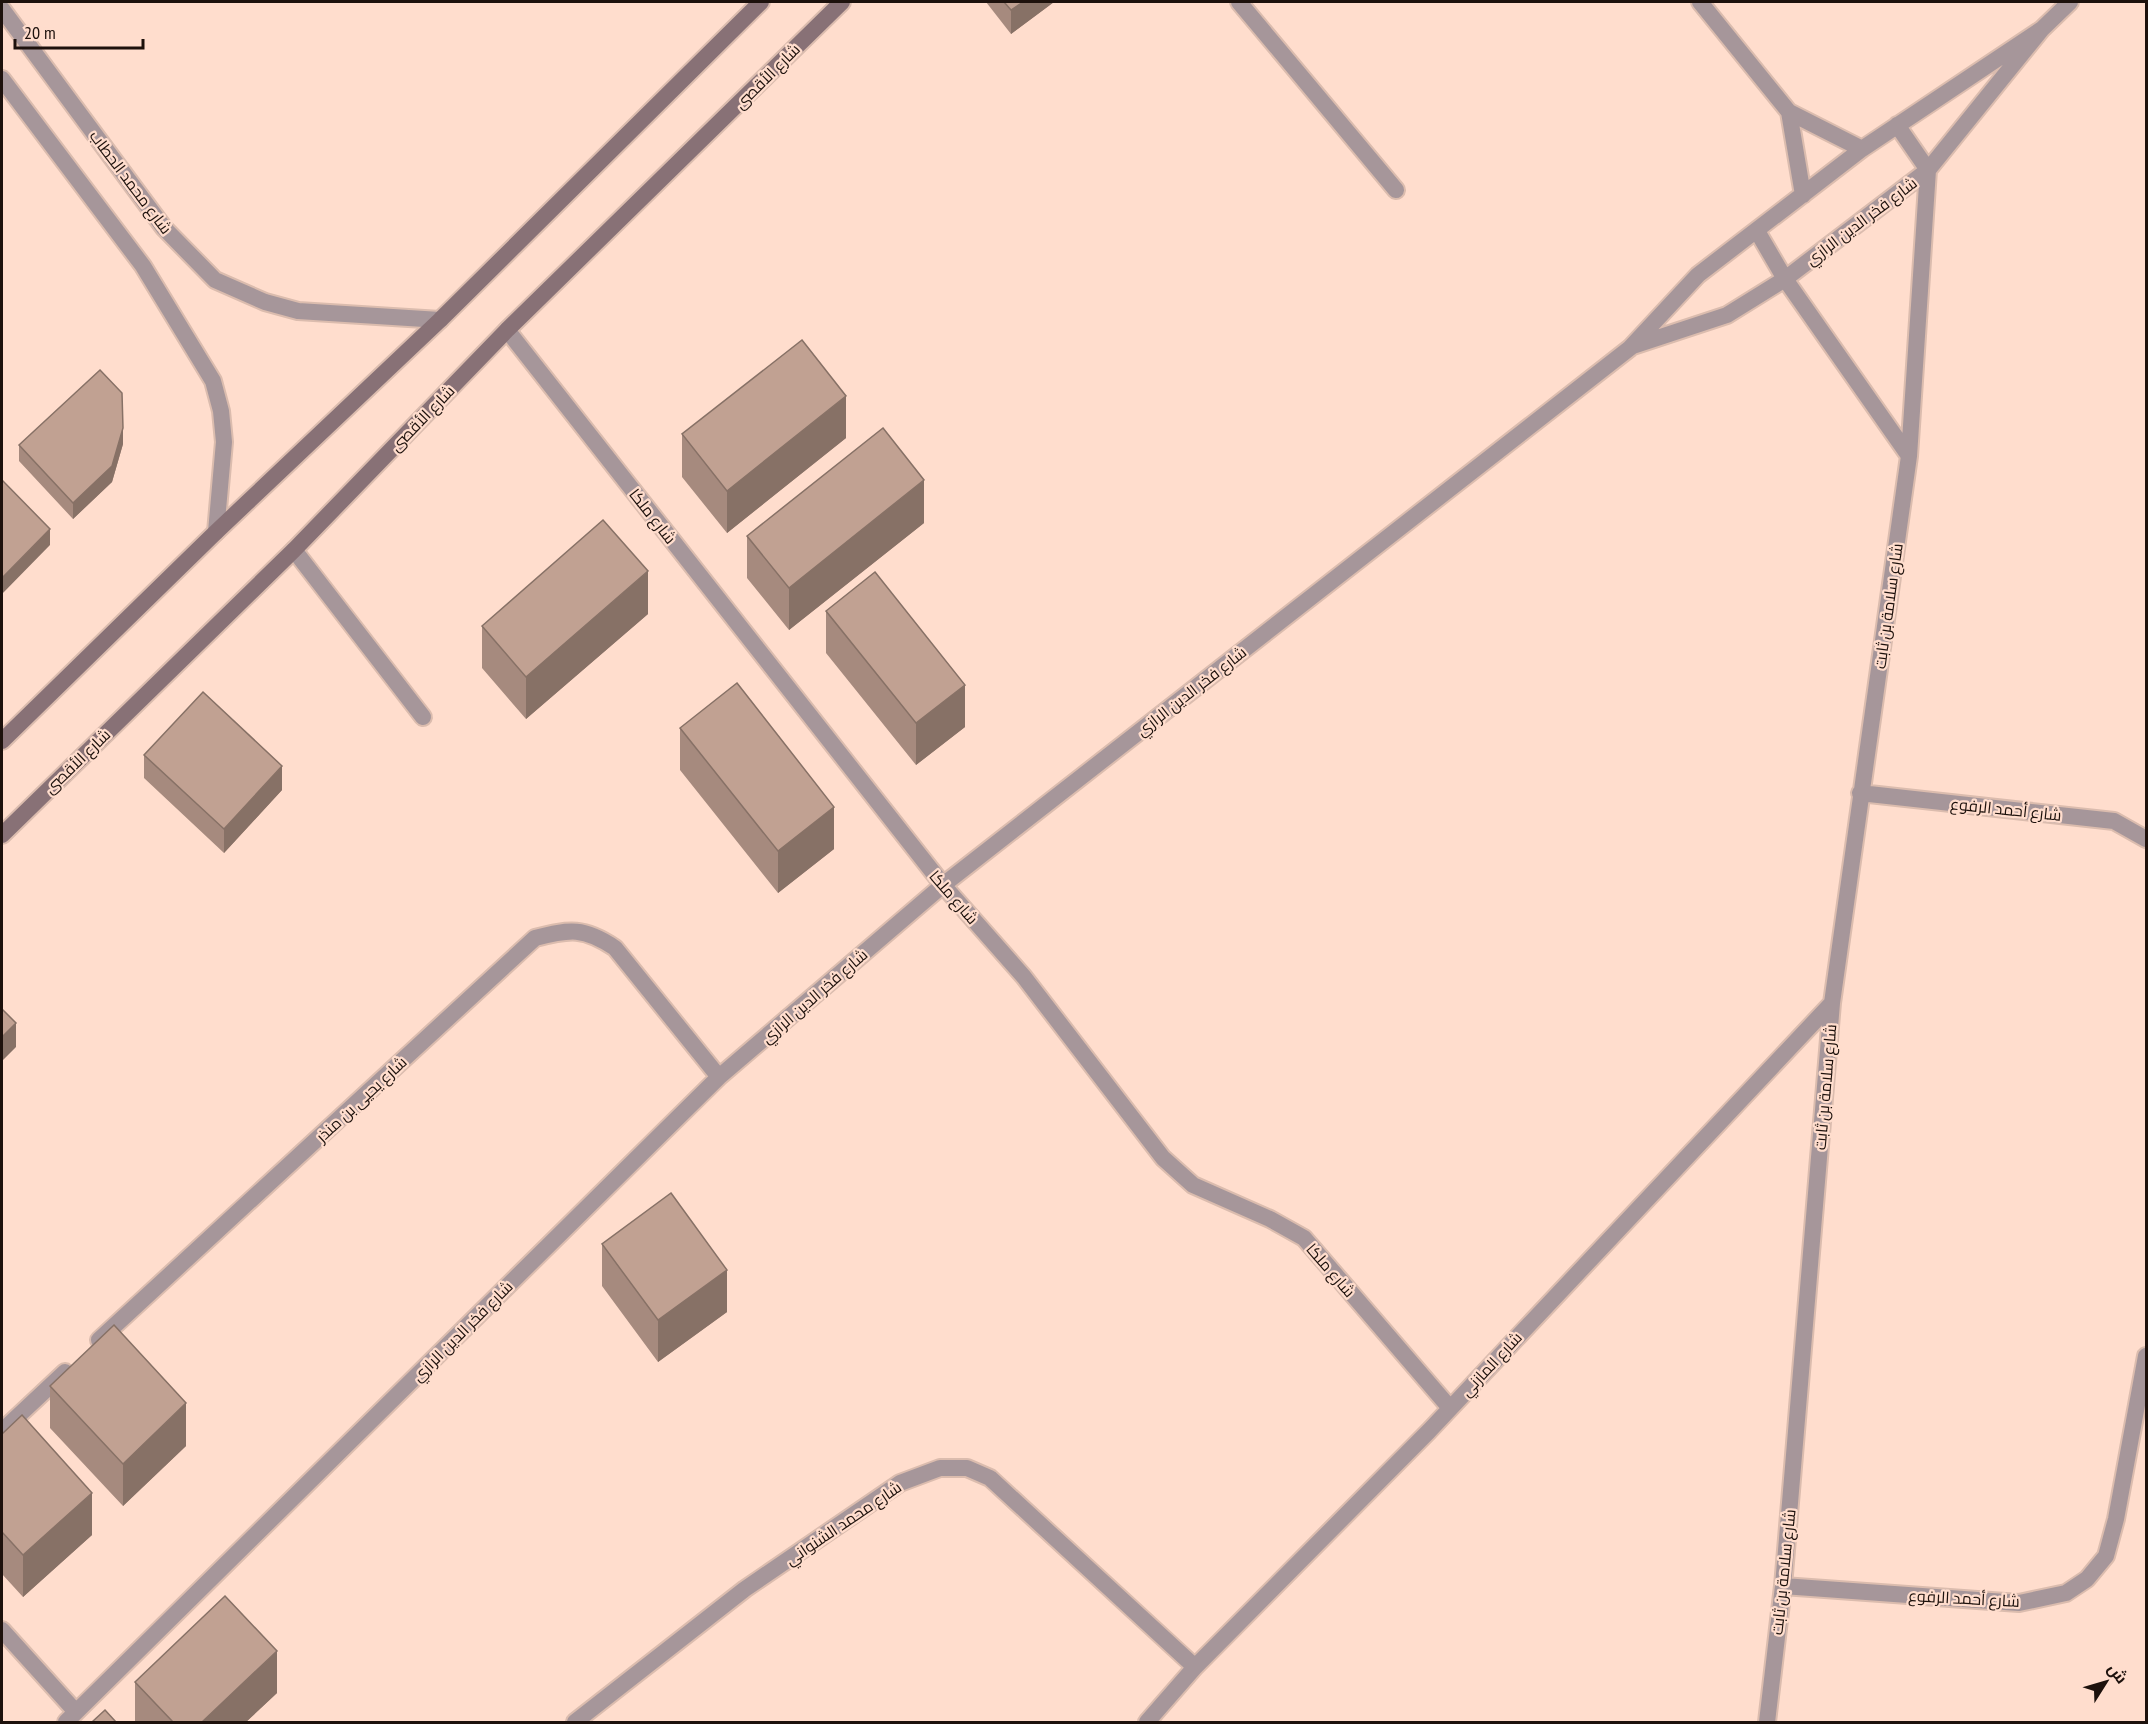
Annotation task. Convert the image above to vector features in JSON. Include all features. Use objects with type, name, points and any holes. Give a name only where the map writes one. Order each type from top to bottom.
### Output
[{"type":"main road","points":[[2,741],[216,532],[440,320],[761,2]]},
{"type":"main road","name":"شارع الأقصى","points":[[2,835],[294,550],[507,330],[842,2]]},
{"type":"street","name":"شارع محمد الحطاب","points":[[4,2],[7,15],[164,228],[215,280],[265,302],[298,310],[440,320]]},
{"type":"street","points":[[1239,2],[1396,190]]},
{"type":"street","points":[[1700,2],[1789,112],[1862,149]]},
{"type":"street","name":"شارع فخر الدين الرازي","points":[[1630,348],[1727,315],[1785,279],[1928,171],[2042,29],[2070,2]]},
{"type":"street","name":"شارع فخر الدين الرازي","points":[[71,1717],[719,1077],[943,885],[1630,348],[1698,275],[1862,149],[2042,29]]},
{"type":"street","points":[[2,79],[143,266],[213,381],[221,411],[224,442],[216,532]]},
{"type":"street","points":[[1789,112],[1803,195]]},
{"type":"street","points":[[1897,125],[1928,171]]},
{"type":"street","name":"شارع سلامة بن ثابت","points":[[1764,1719],[1783,1586],[1832,1004],[1860,793],[1910,456],[1928,171]]},
{"type":"street","points":[[1757,231],[1785,279],[1910,456]]},
{"type":"street","name":"شارع ملكا","points":[[507,330],[943,885],[1024,977],[1162,1158],[1193,1185],[1270,1219],[1304,1238],[1450,1408]]},
{"type":"street","points":[[294,550],[423,717]]},
{"type":"street","name":"شارع أحمد الرفوع","points":[[1860,793],[2114,821],[2146,839]]},
{"type":"street","name":"شارع يحيى بن منذر","points":[[2,1431],[535,938],[562,931],[594,934],[615,948],[719,1077]]},
{"type":"street","name":"شارع المازني","points":[[1147,1722],[1195,1667],[1450,1408],[1832,1004]]},
{"type":"street","name":"شارع أحمد الرفوع","points":[[1783,1586],[2019,1603],[2066,1593],[2087,1579],[2106,1556],[2116,1519],[2146,1356]]},
{"type":"street","name":"شارع محمد الشنواني","points":[[575,1722],[745,1589],[900,1483],[940,1468],[967,1468],[990,1478],[1195,1667]]},
{"type":"street","points":[[2,1630],[71,1717]]},
{"type":"building","points":[[1004,2],[1023,2],[1011,10]]},
{"type":"building","points":[[802,340],[846,396],[727,491],[682,434]]},
{"type":"building","points":[[100,370],[122,393],[123,428],[112,466],[73,503],[19,445]]},
{"type":"building","points":[[883,428],[924,480],[789,588],[747,536]]},
{"type":"building","points":[[2,480],[50,529],[2,578]]},
{"type":"building","points":[[603,520],[648,571],[526,677],[482,626]]},
{"type":"building","points":[[875,572],[965,685],[916,723],[826,611]]},
{"type":"building","points":[[737,683],[834,807],[778,851],[680,728]]},
{"type":"building","points":[[203,692],[282,766],[224,829],[144,755]]},
{"type":"building","points":[[2,1009],[16,1023],[2,1037]]},
{"type":"building","points":[[671,1193],[727,1270],[658,1320],[602,1244]]},
{"type":"building","points":[[114,1325],[186,1403],[123,1464],[50,1386]]},
{"type":"building","points":[[22,1415],[92,1493],[23,1555],[2,1532],[2,1434]]},
{"type":"building","points":[[225,1596],[277,1651],[202,1722],[173,1722],[135,1682]]},
{"type":"building","points":[[105,1710],[116,1722],[92,1722]]}]
